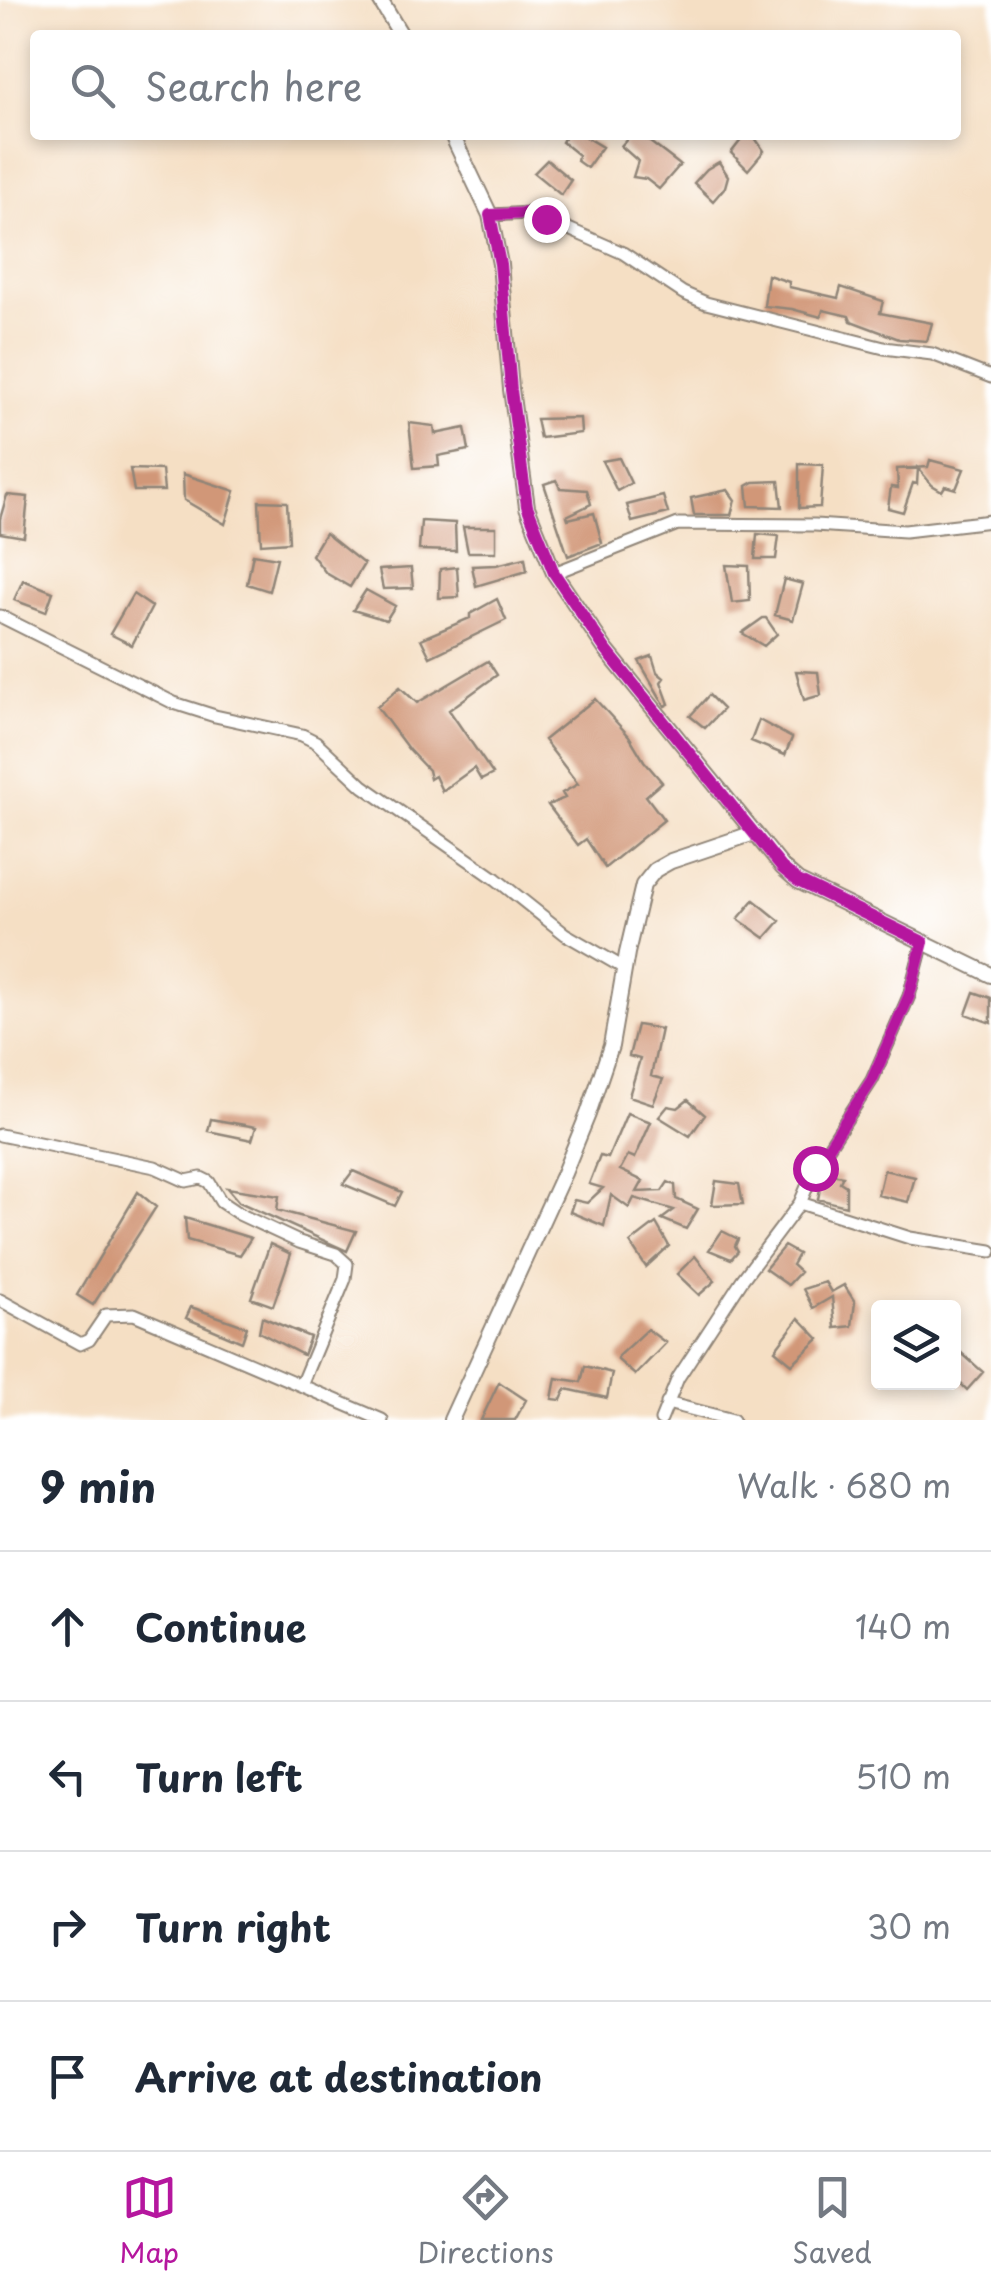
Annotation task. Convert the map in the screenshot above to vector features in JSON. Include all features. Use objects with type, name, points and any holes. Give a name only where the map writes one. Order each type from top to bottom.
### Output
[{"type":"street","points":[[380,0],[397,30]]},
{"type":"street","points":[[454,140],[490,215],[500,264],[511,390],[527,506],[554,573],[606,650],[782,868],[798,881],[991,975]]},
{"type":"street","points":[[490,215],[530,213],[546,219],[623,253],[683,293],[706,302],[884,348],[932,354],[991,376]]},
{"type":"street","points":[[554,573],[678,524],[815,525],[905,531],[991,521]]},
{"type":"street","points":[[0,616],[174,703],[302,734],[364,786],[564,934],[624,968]]},
{"type":"street","points":[[451,1420],[588,1114],[611,1046],[643,885],[655,870],[671,861],[754,833]]},
{"type":"street","points":[[661,1420],[678,1378],[742,1280],[800,1203],[815,1168],[872,1080],[909,996],[923,942]]},
{"type":"street","points":[[0,1135],[155,1167],[186,1181],[201,1178],[209,1182],[220,1202],[239,1214],[299,1242],[336,1254],[347,1264],[345,1279],[301,1385]]},
{"type":"street","points":[[800,1203],[910,1238],[991,1251]]},
{"type":"street","points":[[0,1300],[80,1344],[89,1340],[106,1315],[134,1314],[382,1420]]},
{"type":"street","points":[[667,1403],[733,1420]]},
{"type":"building","points":[[590,140],[602,147],[587,168],[562,142]]},
{"type":"building","points":[[626,140],[649,140],[680,165],[659,189],[646,179],[633,177],[638,161],[621,146]]},
{"type":"building","points":[[741,140],[756,140],[764,151],[748,170],[731,153]]},
{"type":"building","points":[[547,160],[571,180],[561,195],[534,173]]},
{"type":"building","points":[[719,162],[728,176],[725,187],[713,201],[694,183]]},
{"type":"building","points":[[768,275],[789,282],[789,287],[838,298],[841,287],[883,301],[880,313],[932,323],[927,341],[899,339],[851,321],[849,316],[823,310],[821,317],[764,306]]},
{"type":"building","points":[[580,418],[581,433],[540,438],[536,419]]},
{"type":"building","points":[[409,423],[434,426],[435,434],[465,428],[469,450],[438,456],[439,466],[414,468]]},
{"type":"building","points":[[619,458],[631,483],[617,491],[602,461]]},
{"type":"building","points":[[930,460],[964,469],[956,489],[945,486],[942,491],[918,468],[917,484],[913,483],[903,512],[888,508],[891,487],[898,488],[897,469],[928,467]]},
{"type":"building","points":[[799,464],[823,465],[820,507],[799,508]]},
{"type":"building","points":[[130,469],[162,470],[164,491],[134,491]]},
{"type":"building","points":[[183,474],[235,491],[225,524],[184,500]]},
{"type":"building","points":[[556,480],[560,488],[587,490],[591,504],[567,516],[568,519],[594,513],[602,543],[568,556],[544,484]]},
{"type":"building","points":[[779,481],[782,507],[749,506],[747,486]]},
{"type":"building","points":[[728,490],[735,500],[731,515],[694,515],[691,498]]},
{"type":"building","points":[[7,495],[28,497],[24,537],[0,533]]},
{"type":"building","points":[[663,496],[668,513],[632,522],[627,505]]},
{"type":"building","points":[[259,501],[287,502],[289,542],[261,544]]},
{"type":"building","points":[[421,521],[455,523],[456,551],[419,550]]},
{"type":"building","points":[[463,527],[496,527],[496,552],[468,552]]},
{"type":"building","points":[[325,533],[364,564],[350,587],[326,573],[312,555]]},
{"type":"building","points":[[757,534],[779,536],[776,559],[755,559]]},
{"type":"building","points":[[253,554],[277,558],[269,591],[247,584]]},
{"type":"building","points":[[525,558],[527,571],[476,586],[472,566]]},
{"type":"building","points":[[726,565],[749,566],[750,601],[732,603]]},
{"type":"building","points":[[457,567],[459,597],[439,598],[440,569]]},
{"type":"building","points":[[411,568],[413,588],[383,589],[379,570]]},
{"type":"building","points":[[784,579],[803,584],[793,620],[775,615]]},
{"type":"building","points":[[23,580],[53,592],[46,612],[14,600]]},
{"type":"building","points":[[366,590],[395,606],[386,620],[353,610]]},
{"type":"building","points":[[133,594],[152,607],[132,645],[110,634]]},
{"type":"building","points":[[497,599],[506,620],[430,657],[421,639],[470,618],[470,614]]},
{"type":"building","points":[[763,618],[777,634],[764,646],[742,633]]},
{"type":"building","points":[[652,656],[657,672],[664,678],[661,682],[669,704],[665,706],[639,661]]},
{"type":"building","points":[[488,661],[497,675],[449,710],[493,774],[481,780],[474,768],[442,791],[435,776],[430,779],[428,770],[377,707],[400,687],[417,703]]},
{"type":"building","points":[[796,671],[818,672],[821,695],[804,700]]},
{"type":"building","points":[[709,695],[723,709],[705,728],[690,716]]},
{"type":"building","points":[[595,699],[629,736],[662,782],[646,796],[664,820],[605,868],[586,839],[578,845],[548,805],[565,798],[562,793],[578,784],[544,740]]},
{"type":"building","points":[[759,720],[792,738],[785,755],[751,741]]},
{"type":"building","points":[[754,900],[780,921],[765,938],[738,919]]},
{"type":"building","points":[[974,992],[991,998],[991,1023],[966,1014]]},
{"type":"building","points":[[637,1025],[661,1029],[651,1076],[663,1079],[653,1104],[629,1096],[640,1059],[629,1056]]},
{"type":"building","points":[[688,1100],[705,1115],[690,1136],[659,1117],[668,1106],[678,1108]]},
{"type":"building","points":[[627,1113],[651,1122],[635,1158],[628,1155],[620,1170],[643,1181],[637,1192],[662,1191],[668,1182],[675,1185],[676,1199],[698,1209],[686,1229],[662,1219],[674,1210],[634,1198],[629,1208],[611,1195],[604,1226],[570,1212],[574,1200],[587,1203],[603,1188],[589,1184],[600,1156],[608,1158]]},
{"type":"building","points":[[211,1119],[256,1127],[252,1140],[208,1131]]},
{"type":"building","points":[[884,1170],[915,1177],[908,1202],[878,1195]]},
{"type":"building","points":[[353,1171],[402,1192],[395,1206],[343,1184]]},
{"type":"building","points":[[823,1173],[843,1176],[840,1182],[846,1186],[846,1206],[818,1199]]},
{"type":"building","points":[[716,1181],[739,1184],[743,1204],[712,1205]]},
{"type":"building","points":[[227,1188],[279,1196],[277,1210],[356,1231],[347,1251],[239,1202]]},
{"type":"building","points":[[138,1192],[156,1207],[93,1305],[77,1295]]},
{"type":"building","points":[[185,1218],[251,1238],[240,1255],[187,1240]]},
{"type":"building","points":[[656,1223],[669,1246],[646,1267],[630,1243]]},
{"type":"building","points":[[722,1231],[738,1239],[738,1251],[731,1259],[709,1250]]},
{"type":"building","points":[[270,1244],[291,1254],[273,1306],[251,1298]]},
{"type":"building","points":[[784,1246],[798,1254],[792,1265],[800,1272],[788,1285],[765,1269]]},
{"type":"building","points":[[695,1256],[715,1281],[699,1295],[677,1274]]},
{"type":"building","points":[[825,1282],[831,1292],[844,1285],[855,1302],[852,1326],[835,1328],[832,1297],[813,1308],[803,1289]]},
{"type":"building","points":[[191,1307],[247,1327],[242,1342],[186,1318]]},
{"type":"building","points":[[262,1317],[310,1337],[303,1355],[259,1332]]},
{"type":"building","points":[[799,1318],[819,1339],[792,1364],[775,1350]]},
{"type":"building","points":[[647,1329],[666,1343],[635,1375],[618,1356]]},
{"type":"building","points":[[961,1353],[983,1372],[967,1390],[961,1384]]},
{"type":"building","points":[[585,1366],[612,1373],[607,1398],[566,1389],[561,1400],[552,1399],[556,1378],[581,1382]]},
{"type":"building","points":[[499,1382],[526,1400],[515,1420],[481,1420]]},
{"type":"route","points":[[546,219],[530,213],[490,215],[500,264],[511,390],[527,506],[554,573],[606,650],[782,868],[798,881],[923,942],[909,996],[872,1080],[815,1168]]}]
